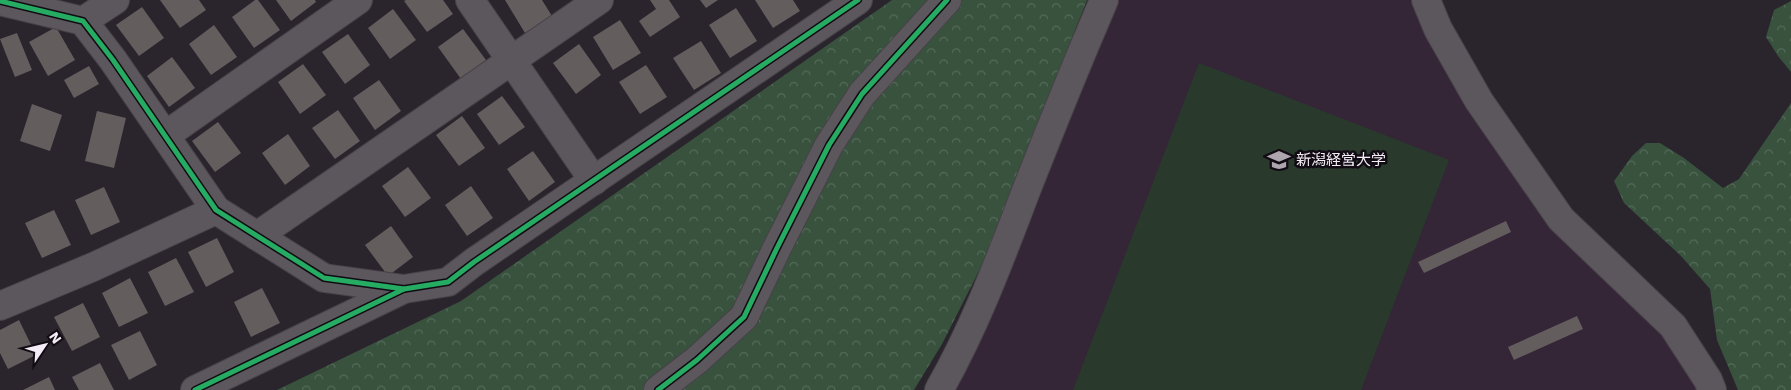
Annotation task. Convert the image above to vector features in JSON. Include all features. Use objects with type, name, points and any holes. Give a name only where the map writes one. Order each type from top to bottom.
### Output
[{"type":"street","points":[[1,0],[83,21],[166,135],[216,210],[324,278],[404,289]]},
{"type":"street","points":[[83,21],[115,0]]},
{"type":"street","points":[[166,135],[358,0]]},
{"type":"street","points":[[470,0],[594,181]]},
{"type":"street","points":[[257,236],[599,0]]},
{"type":"street","points":[[195,390],[404,289],[448,282],[474,262],[858,0]]},
{"type":"street","points":[[658,390],[697,360],[744,317],[776,248],[829,145],[857,101],[893,58],[947,0]]},
{"type":"street","points":[[939,390],[958,358],[995,273],[1066,88],[1104,0]]},
{"type":"street","points":[[1426,0],[1438,29],[1479,100],[1562,219],[1673,326],[1708,380],[1712,390]]},
{"type":"street","points":[[0,306],[93,267],[216,210]]},
{"type":"shaded area","name":"新潟経営大学","points":[[1104,0],[1426,0],[1479,101],[1712,390],[939,390]]},
{"type":"green space","points":[[892,0],[1087,0],[981,267],[942,344],[914,390],[277,390],[461,301]]},
{"type":"green space","points":[[1791,1],[1791,72],[1766,37],[1774,10]]},
{"type":"green space","points":[[1199,63],[1449,160],[1361,390],[1073,390]]},
{"type":"green space","points":[[1791,103],[1791,390],[1738,390],[1717,340],[1710,289],[1681,256],[1624,203],[1614,181],[1632,156],[1646,143],[1660,143],[1684,158],[1723,188],[1739,179]]},
{"type":"building","points":[[160,0],[199,0],[206,10],[180,28]]},
{"type":"building","points":[[255,0],[258,0],[280,30],[254,48],[232,17]]},
{"type":"building","points":[[276,0],[315,0],[316,2],[291,21]]},
{"type":"building","points":[[443,0],[453,14],[427,32],[404,1]]},
{"type":"building","points":[[505,0],[542,0],[552,16],[525,33]]},
{"type":"building","points":[[650,0],[669,0],[680,17],[650,37],[639,21],[656,9]]},
{"type":"building","points":[[700,0],[718,0],[706,8]]},
{"type":"building","points":[[755,0],[793,0],[800,11],[773,28]]},
{"type":"building","points":[[142,7],[164,38],[139,56],[116,25]]},
{"type":"building","points":[[736,8],[757,41],[730,58],[709,25]]},
{"type":"building","points":[[393,9],[416,40],[390,59],[368,28]]},
{"type":"building","points":[[620,20],[641,53],[613,70],[593,37]]},
{"type":"building","points":[[214,25],[237,57],[211,75],[189,44]]},
{"type":"building","points":[[56,27],[75,60],[48,76],[29,42]]},
{"type":"building","points":[[463,29],[486,60],[461,79],[438,47]]},
{"type":"building","points":[[17,33],[32,70],[15,77],[0,39]]},
{"type":"building","points":[[348,34],[370,65],[345,84],[322,52]]},
{"type":"building","points":[[701,41],[721,73],[694,90],[673,58]]},
{"type":"building","points":[[579,44],[601,75],[576,94],[553,63]]},
{"type":"building","points":[[172,57],[195,88],[169,107],[147,76]]},
{"type":"building","points":[[303,64],[326,95],[300,114],[278,82]]},
{"type":"building","points":[[646,65],[667,97],[640,114],[619,82]]},
{"type":"building","points":[[89,66],[99,84],[74,98],[64,80]]},
{"type":"building","points":[[379,80],[401,111],[375,130],[353,98]]},
{"type":"building","points":[[502,96],[525,127],[499,145],[477,114]]},
{"type":"building","points":[[32,104],[62,115],[50,151],[20,141]]},
{"type":"building","points":[[338,110],[360,141],[335,159],[312,128]]},
{"type":"building","points":[[97,111],[126,118],[114,168],[85,161]]},
{"type":"building","points":[[462,116],[485,148],[459,166],[436,135]]},
{"type":"building","points":[[218,122],[241,153],[215,172],[192,141]]},
{"type":"building","points":[[288,134],[310,166],[285,185],[262,153]]},
{"type":"building","points":[[533,151],[555,182],[529,201],[507,169]]},
{"type":"building","points":[[408,167],[431,198],[405,217],[382,186]]},
{"type":"building","points":[[471,186],[493,218],[467,236],[445,205]]},
{"type":"building","points":[[104,187],[120,222],[91,235],[75,200]]},
{"type":"building","points":[[54,210],[71,245],[42,258],[25,223]]},
{"type":"building","points":[[1506,221],[1511,232],[1424,273],[1418,262]]},
{"type":"building","points":[[391,226],[413,257],[388,276],[365,245]]},
{"type":"building","points":[[217,238],[234,272],[206,287],[188,252]]},
{"type":"building","points":[[176,258],[194,292],[165,306],[148,272]]},
{"type":"building","points":[[130,278],[148,313],[119,327],[102,293]]},
{"type":"building","points":[[262,288],[280,323],[251,337],[234,302]]},
{"type":"building","points":[[83,303],[100,337],[72,351],[54,317]]},
{"type":"building","points":[[1577,316],[1583,329],[1514,360],[1508,347]]},
{"type":"building","points":[[19,320],[36,355],[8,369],[0,353],[0,330]]},
{"type":"building","points":[[140,331],[157,365],[129,380],[111,345]]},
{"type":"building","points":[[100,363],[114,390],[79,390],[72,377]]},
{"type":"building","points":[[49,377],[55,390],[23,390]]},
{"type":"cycle path","points":[[195,390],[404,289],[448,282],[474,262],[858,0]]},
{"type":"cycle path","points":[[658,390],[697,360],[744,317],[829,145],[862,94],[947,0]]},
{"type":"cycle path","points":[[0,1],[83,21],[113,60],[216,210],[324,278],[404,289]]},
{"type":"place","name":"新潟経営大学","points":[[1279,160]]}]
